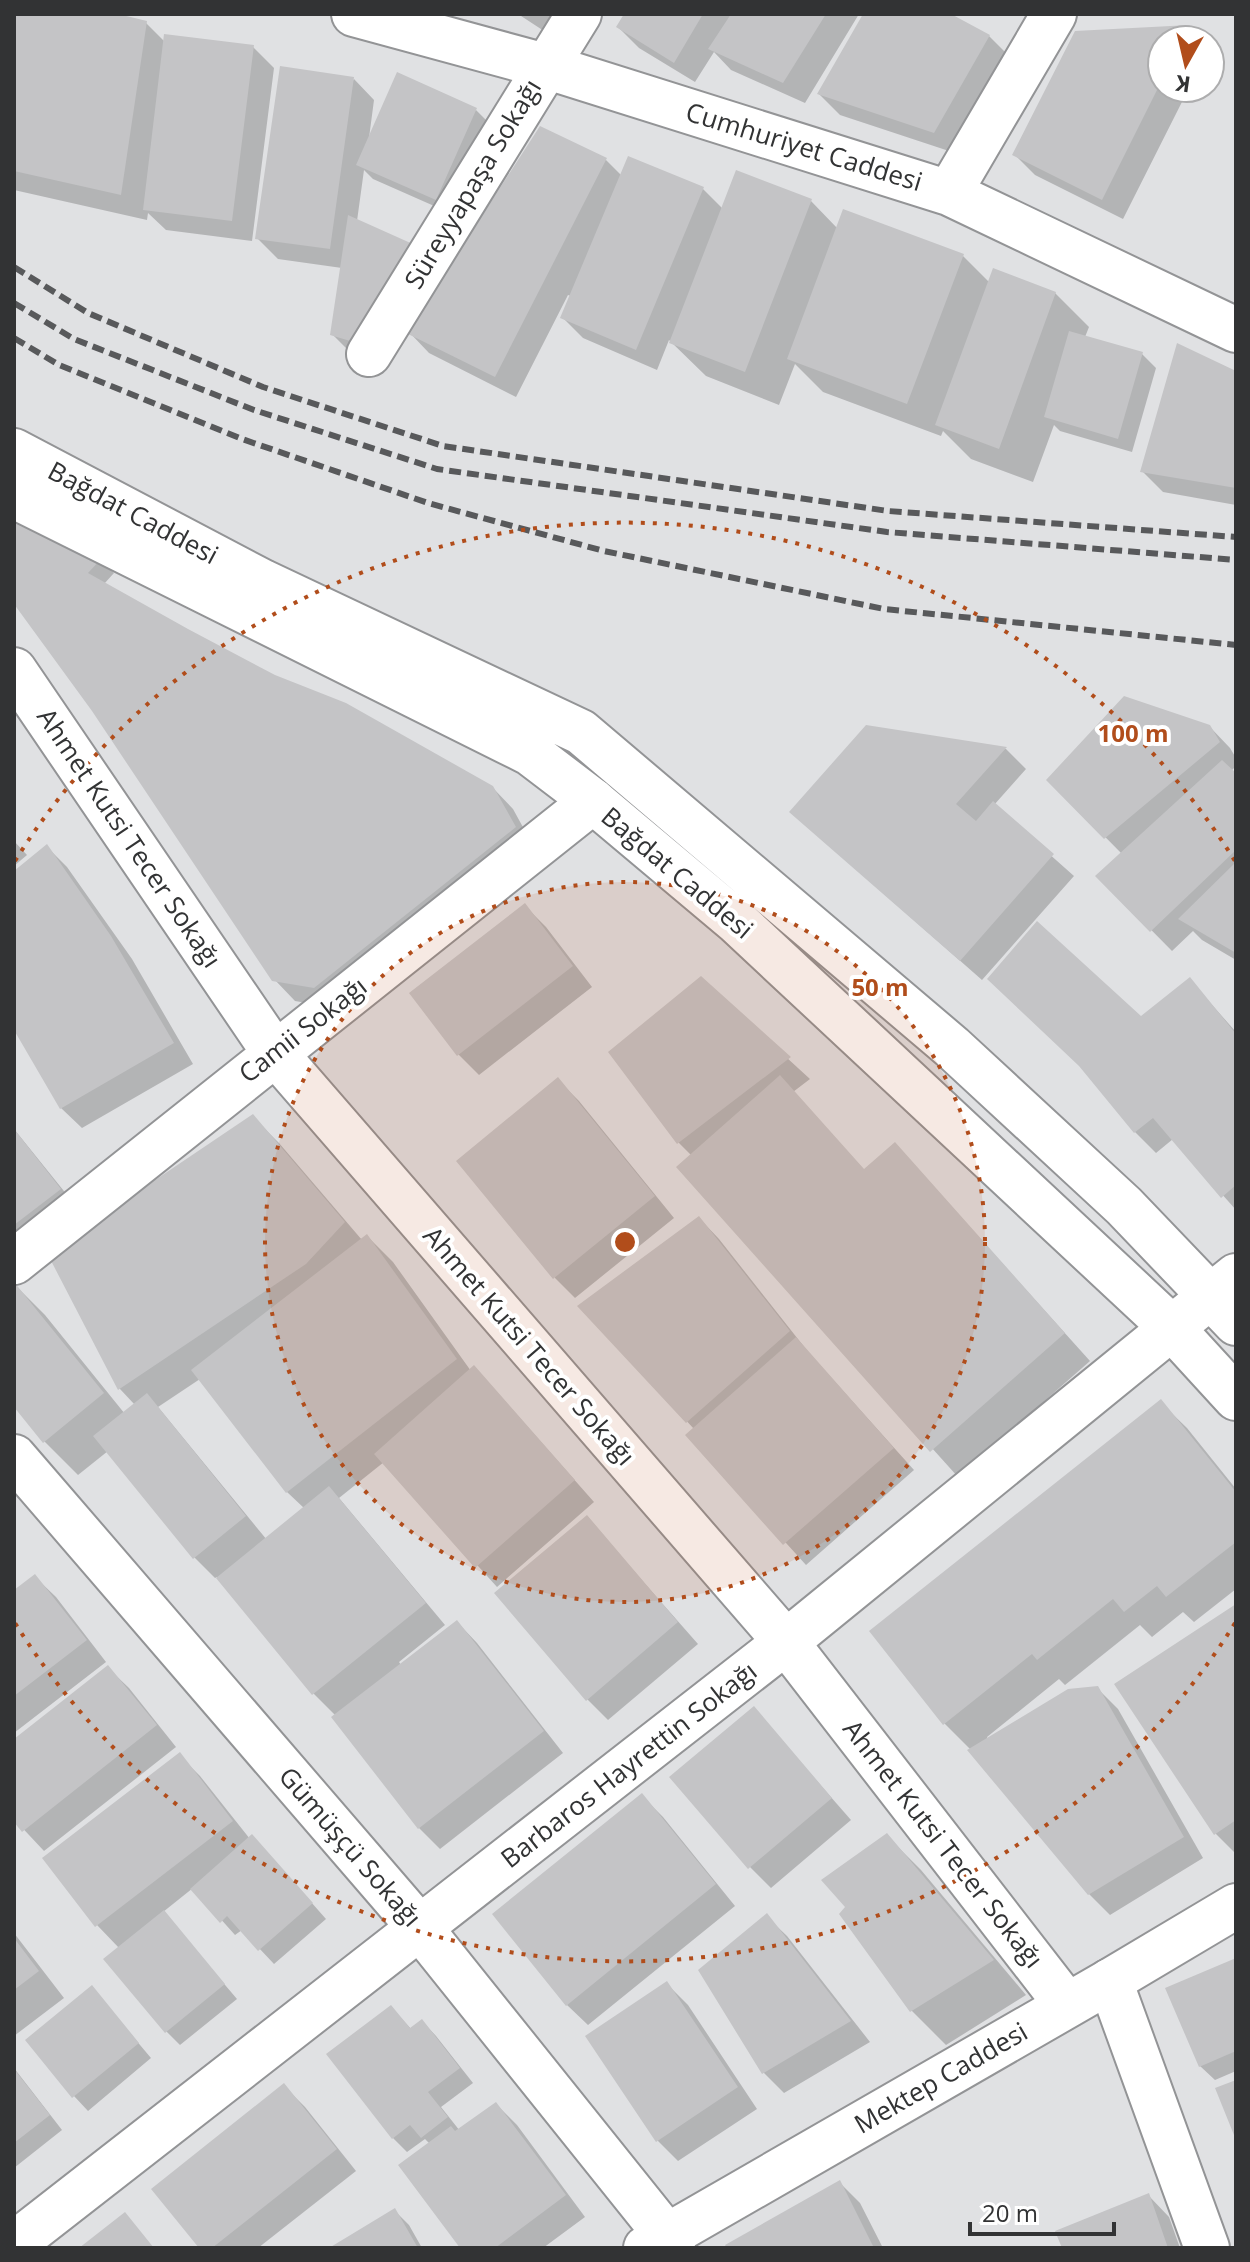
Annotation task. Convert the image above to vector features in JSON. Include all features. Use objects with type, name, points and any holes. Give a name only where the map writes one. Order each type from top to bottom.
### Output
[{"type":"street","name":"Cumhuriyet Caddesi","points":[[354,14],[545,66],[949,193],[1236,330]]},
{"type":"street","name":"Süreyyapaşa Sokağı","points":[[369,354],[579,14]]},
{"type":"street","points":[[949,193],[1054,14]]},
{"type":"street","name":"Bağdat Caddesi","points":[[14,451],[263,582],[581,732],[952,1047],[1228,1298]]},
{"type":"street","name":"Bağdat Caddesi","points":[[14,496],[530,753],[593,801],[737,922],[1171,1327],[1236,1398]]},
{"type":"street","name":"Ahmet Kutsi Tecer Sokağı","points":[[14,670],[274,1052],[786,1642],[1067,2005]]},
{"type":"street","name":"Camii Sokağı","points":[[14,1262],[593,801]]},
{"type":"street","name":"Barbaros Hayrettin Sokağı","points":[[14,2244],[786,1642],[1171,1327],[1228,1298]]},
{"type":"street","name":"Gümüşçü Sokağı","points":[[14,1457],[421,1929],[662,2244]]},
{"type":"street","name":"Mektep Caddesi","points":[[662,2244],[1236,1906]]},
{"type":"street","points":[[1110,1981],[1207,2248]]},
{"type":"building","points":[[14,14],[118,14],[147,21],[121,195],[14,171]]},
{"type":"building","points":[[624,14],[703,14],[674,63],[616,27]]},
{"type":"building","points":[[731,14],[826,14],[783,83],[708,49]]},
{"type":"building","points":[[863,14],[951,14],[990,35],[934,133],[817,94]]},
{"type":"building","points":[[1146,27],[1146,104],[1150,104],[1102,200],[1012,155],[1075,31]]},
{"type":"building","points":[[164,34],[254,45],[232,221],[143,210]]},
{"type":"building","points":[[280,66],[354,77],[330,249],[255,239]]},
{"type":"building","points":[[397,72],[477,108],[436,200],[356,165]]},
{"type":"building","points":[[540,126],[607,158],[495,377],[406,333]]},
{"type":"building","points":[[628,156],[704,187],[636,350],[560,318]]},
{"type":"building","points":[[736,170],[812,199],[745,372],[669,343]]},
{"type":"building","points":[[843,209],[964,254],[907,404],[787,359]]},
{"type":"building","points":[[348,215],[415,245],[357,343],[330,335]]},
{"type":"building","points":[[993,268],[1056,292],[999,449],[935,425]]},
{"type":"building","points":[[1069,331],[1143,352],[1118,439],[1044,417]]},
{"type":"building","points":[[1177,343],[1236,371],[1236,488],[1140,472]]},
{"type":"building","points":[[14,514],[102,558],[88,573],[275,675],[346,703],[493,786],[516,827],[314,988],[272,981],[92,711],[14,604]]},
{"type":"building","points":[[1124,696],[1210,725],[1220,742],[1104,839],[1046,780]]},
{"type":"building","points":[[866,725],[1007,747],[956,804],[976,821],[993,801],[1054,854],[960,961],[789,812]]},
{"type":"building","points":[[1222,760],[1236,773],[1236,850],[1150,932],[1095,876]]},
{"type":"building","points":[[47,844],[111,936],[174,1043],[60,1109],[14,1030],[14,871]]},
{"type":"building","points":[[1236,862],[1236,953],[1178,919]]},
{"type":"building","points":[[525,903],[573,966],[457,1056],[409,993]]},
{"type":"building","points":[[1037,921],[1141,1016],[1190,977],[1236,1034],[1236,1185],[1221,1198],[1153,1118],[1134,1133],[1079,1066],[987,979]]},
{"type":"building","points":[[701,976],[791,1057],[677,1144],[608,1052]]},
{"type":"building","points":[[780,1075],[864,1169],[895,1142],[1065,1333],[930,1452],[676,1167]]},
{"type":"building","points":[[558,1077],[655,1196],[553,1279],[456,1161]]},
{"type":"building","points":[[253,1114],[345,1222],[306,1264],[118,1390],[47,1253]]},
{"type":"building","points":[[14,1129],[61,1189],[14,1225]]},
{"type":"building","points":[[699,1216],[790,1331],[686,1423],[577,1306]]},
{"type":"building","points":[[367,1234],[457,1359],[286,1493],[191,1370]]},
{"type":"building","points":[[14,1282],[104,1393],[43,1443],[14,1407]]},
{"type":"building","points":[[796,1337],[894,1448],[783,1545],[685,1435]]},
{"type":"building","points":[[474,1365],[575,1480],[475,1568],[374,1454]]},
{"type":"building","points":[[147,1393],[246,1516],[193,1559],[93,1436]]},
{"type":"building","points":[[1161,1399],[1236,1492],[1236,1542],[1166,1597],[1157,1586],[1124,1612],[1113,1599],[1037,1660],[1032,1654],[943,1725],[869,1631]]},
{"type":"building","points":[[329,1486],[426,1603],[312,1695],[216,1578]]},
{"type":"building","points":[[587,1515],[678,1622],[586,1701],[494,1593]]},
{"type":"building","points":[[35,1574],[87,1640],[14,1696],[14,1590]]},
{"type":"building","points":[[1236,1604],[1236,1820],[1214,1835],[1114,1684]]},
{"type":"building","points":[[457,1620],[544,1731],[418,1829],[331,1717]]},
{"type":"building","points":[[108,1665],[157,1725],[22,1832],[14,1822],[14,1739]]},
{"type":"building","points":[[1098,1686],[1184,1837],[1088,1895],[967,1750],[1068,1689]]},
{"type":"building","points":[[754,1706],[832,1798],[748,1869],[669,1777]]},
{"type":"building","points":[[180,1752],[233,1821],[95,1927],[42,1858]]},
{"type":"building","points":[[642,1793],[716,1884],[566,2006],[492,1914]]},
{"type":"building","points":[[887,1833],[994,1960],[910,2012],[839,1914],[845,1907],[821,1880]]},
{"type":"building","points":[[252,1834],[313,1903],[258,1951],[227,1916],[220,1923],[190,1889]]},
{"type":"building","points":[[164,1910],[225,1984],[165,2033],[103,1959]]},
{"type":"building","points":[[767,1913],[851,2021],[762,2074],[698,1970]]},
{"type":"building","points":[[14,1938],[39,1971],[14,1990]]},
{"type":"building","points":[[1236,1958],[1236,2051],[1199,2067],[1165,1988]]},
{"type":"building","points":[[667,1981],[738,2087],[656,2142],[585,2036]]},
{"type":"building","points":[[92,1985],[139,2043],[72,2098],[25,2040]]},
{"type":"building","points":[[391,2005],[410,2028],[422,2019],[460,2068],[428,2092],[448,2117],[421,2138],[410,2125],[392,2139],[326,2054]]},
{"type":"building","points":[[14,2069],[50,2115],[14,2143]]},
{"type":"building","points":[[1236,2080],[1236,2140],[1215,2088]]},
{"type":"building","points":[[284,2083],[337,2149],[212,2248],[199,2248],[151,2189]]},
{"type":"building","points":[[496,2102],[566,2195],[495,2248],[460,2248],[398,2165],[451,2126],[455,2131]]},
{"type":"building","points":[[840,2180],[874,2248],[727,2248],[725,2245]]},
{"type":"building","points":[[1149,2193],[1168,2248],[1062,2248],[1055,2231]]},
{"type":"building","points":[[395,2208],[418,2248],[329,2248]]},
{"type":"building","points":[[125,2212],[154,2248],[79,2248]]},
{"type":"railway","points":[[14,267],[88,313],[263,387],[443,446],[888,511],[1236,537]]},
{"type":"railway","points":[[14,303],[74,339],[254,410],[437,469],[887,532],[1236,560]]},
{"type":"railway","points":[[14,338],[59,365],[242,439],[428,503],[604,551],[884,609],[1236,645]]}]
